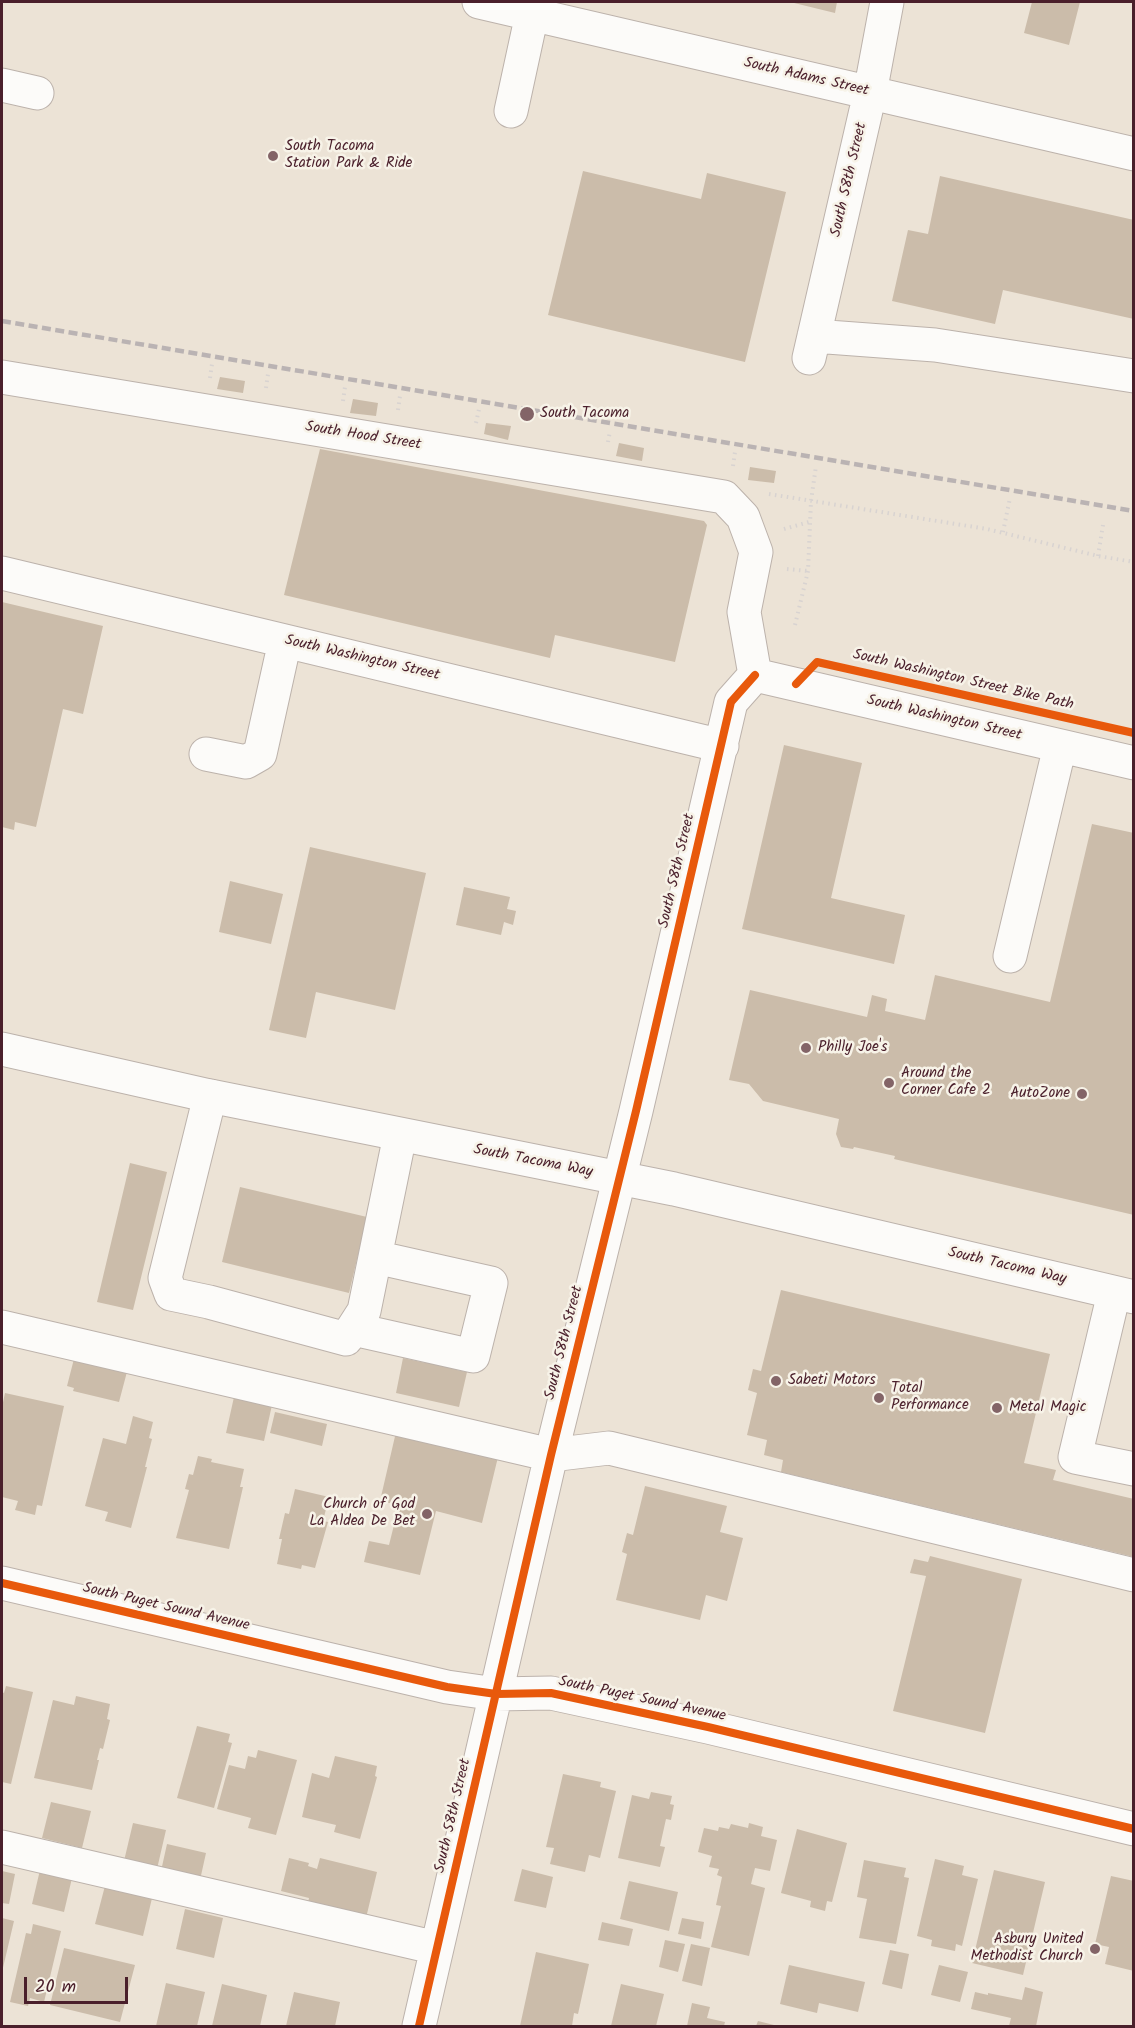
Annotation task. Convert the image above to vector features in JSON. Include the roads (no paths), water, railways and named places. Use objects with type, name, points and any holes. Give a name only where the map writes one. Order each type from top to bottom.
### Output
[{"type":"street","name":"South Adams Street","points":[[479,2],[1134,154]]},
{"type":"street","name":"South 58th Street","points":[[887,2],[870,93],[812,347],[935,345],[1134,376]]},
{"type":"street","points":[[510,111],[532,14]]},
{"type":"street","points":[[2,85],[37,93]]},
{"type":"street","name":"South Hood Street","points":[[2,377],[724,497],[743,517],[756,552],[744,612],[755,675]]},
{"type":"street","name":"South Washington Street","points":[[2,573],[722,746]]},
{"type":"street","points":[[206,754],[246,762],[260,754],[285,641]]},
{"type":"street","name":"South 58th Street","points":[[419,2026],[551,1455],[619,1179],[731,702],[755,675]]},
{"type":"street","name":"South Washington Street","points":[[755,675],[1134,763]]},
{"type":"street","points":[[1010,956],[1060,746]]},
{"type":"street","name":"South Tacoma Way","points":[[2,1049],[210,1096],[674,1189],[1124,1295]]},
{"type":"street","points":[[210,1096],[165,1278],[171,1294],[346,1339],[364,1311],[400,1135]]},
{"type":"street","points":[[353,1329],[473,1356],[491,1283],[375,1257]]},
{"type":"street","points":[[1124,1295],[1075,1457],[1134,1469]]},
{"type":"street","points":[[2,1327],[551,1455],[609,1448],[1134,1575]]},
{"type":"street","name":"South Puget Sound Avenue","points":[[2,1583],[447,1687],[496,1694],[551,1693],[708,1727],[1134,1829]]},
{"type":"street","points":[[2,1847],[437,1948]]},
{"type":"railway","points":[[2,321],[1134,511]]},
{"type":"place","name":"South Tacoma Station Park & Ride","points":[[273,156]]},
{"type":"place","name":"South Tacoma","points":[[527,414]]},
{"type":"place","name":"Philly Joe's","points":[[806,1048]]},
{"type":"place","name":"Around the Corner Cafe 2","points":[[889,1083]]},
{"type":"place","name":"AutoZone","points":[[1082,1094]]},
{"type":"place","name":"Sabeti Motors","points":[[776,1381]]},
{"type":"place","name":"Total Performance","points":[[879,1398]]},
{"type":"place","name":"Metal Magic","points":[[997,1408]]},
{"type":"place","name":"Church of God La Aldea De Bet","points":[[427,1514]]},
{"type":"place","name":"Asbury United Methodist Church","points":[[1095,1949]]}]
